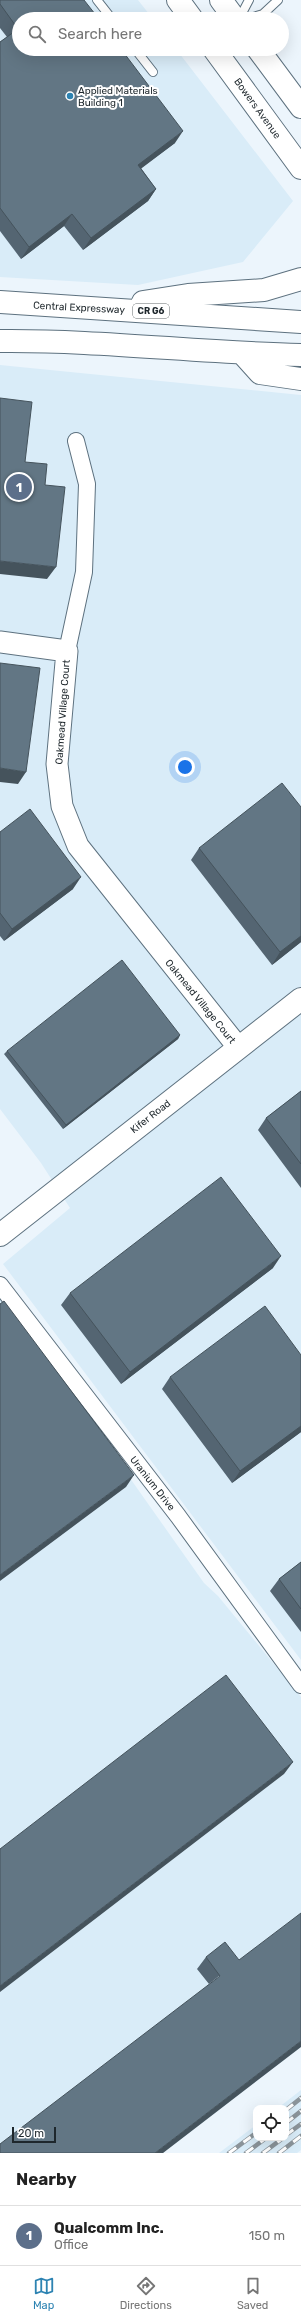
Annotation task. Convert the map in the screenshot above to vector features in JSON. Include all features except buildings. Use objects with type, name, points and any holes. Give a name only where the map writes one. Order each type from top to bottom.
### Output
[{"type":"main road","points":[[178,0],[187,12]]},
{"type":"main road","points":[[221,0],[230,12]]},
{"type":"main road","name":"Bowers Avenue","points":[[219,56],[301,168]]},
{"type":"main road","points":[[263,56],[301,107]]},
{"type":"main road","points":[[103,308],[188,295],[264,290],[301,279]]},
{"type":"main road","name":"Central Expressway","points":[[0,302],[301,322]]},
{"type":"main road","points":[[0,341],[124,344],[242,353],[301,354]]},
{"type":"main road","points":[[242,353],[260,373],[301,379]]},
{"type":"main road","name":"Kifer Road","points":[[0,1235],[301,999]]},
{"type":"street","name":"Oakmead Village Court","points":[[76,440],[87,484],[84,572],[67,651],[57,764],[62,806],[78,846],[238,1047]]},
{"type":"street","points":[[0,642],[67,651]]},
{"type":"street","name":"Uranium Drive","points":[[0,1285],[178,1516],[301,1685]]},
{"type":"lane","points":[[97,0],[106,12]]},
{"type":"lane","points":[[243,12],[249,0]]},
{"type":"lane","points":[[265,12],[278,0]]},
{"type":"lane","points":[[140,56],[153,72]]},
{"type":"shaded area","points":[[0,0],[138,0],[147,12],[12,12],[12,56],[181,56],[293,201],[243,262],[138,285],[0,277]]},
{"type":"shaded area","points":[[0,365],[301,395],[301,1660],[3,1264],[70,1208],[41,1163],[0,1109]]},
{"type":"shaded area","points":[[0,1294],[204,1583],[218,1596],[301,1697],[301,2047],[163,2153],[0,2153]]},
{"type":"shaded area","points":[[301,2090],[301,2150],[297,2153],[219,2153],[253,2127],[253,2141],[289,2141],[289,2105],[282,2105]]},
{"type":"railway","points":[[289,2108],[301,2098]]},
{"type":"railway","points":[[289,2121],[301,2111]]},
{"type":"railway","points":[[289,2133],[301,2124]]},
{"type":"railway","points":[[229,2153],[253,2135]]},
{"type":"railway","points":[[279,2153],[301,2136]]},
{"type":"railway","points":[[246,2153],[262,2141]]},
{"type":"railway","points":[[263,2153],[279,2141]]},
{"type":"place","name":"Applied Materials Building 1","points":[[70,96]]},
{"type":"place","name":"Qualcomm Inc.","points":[[19,487]]}]
